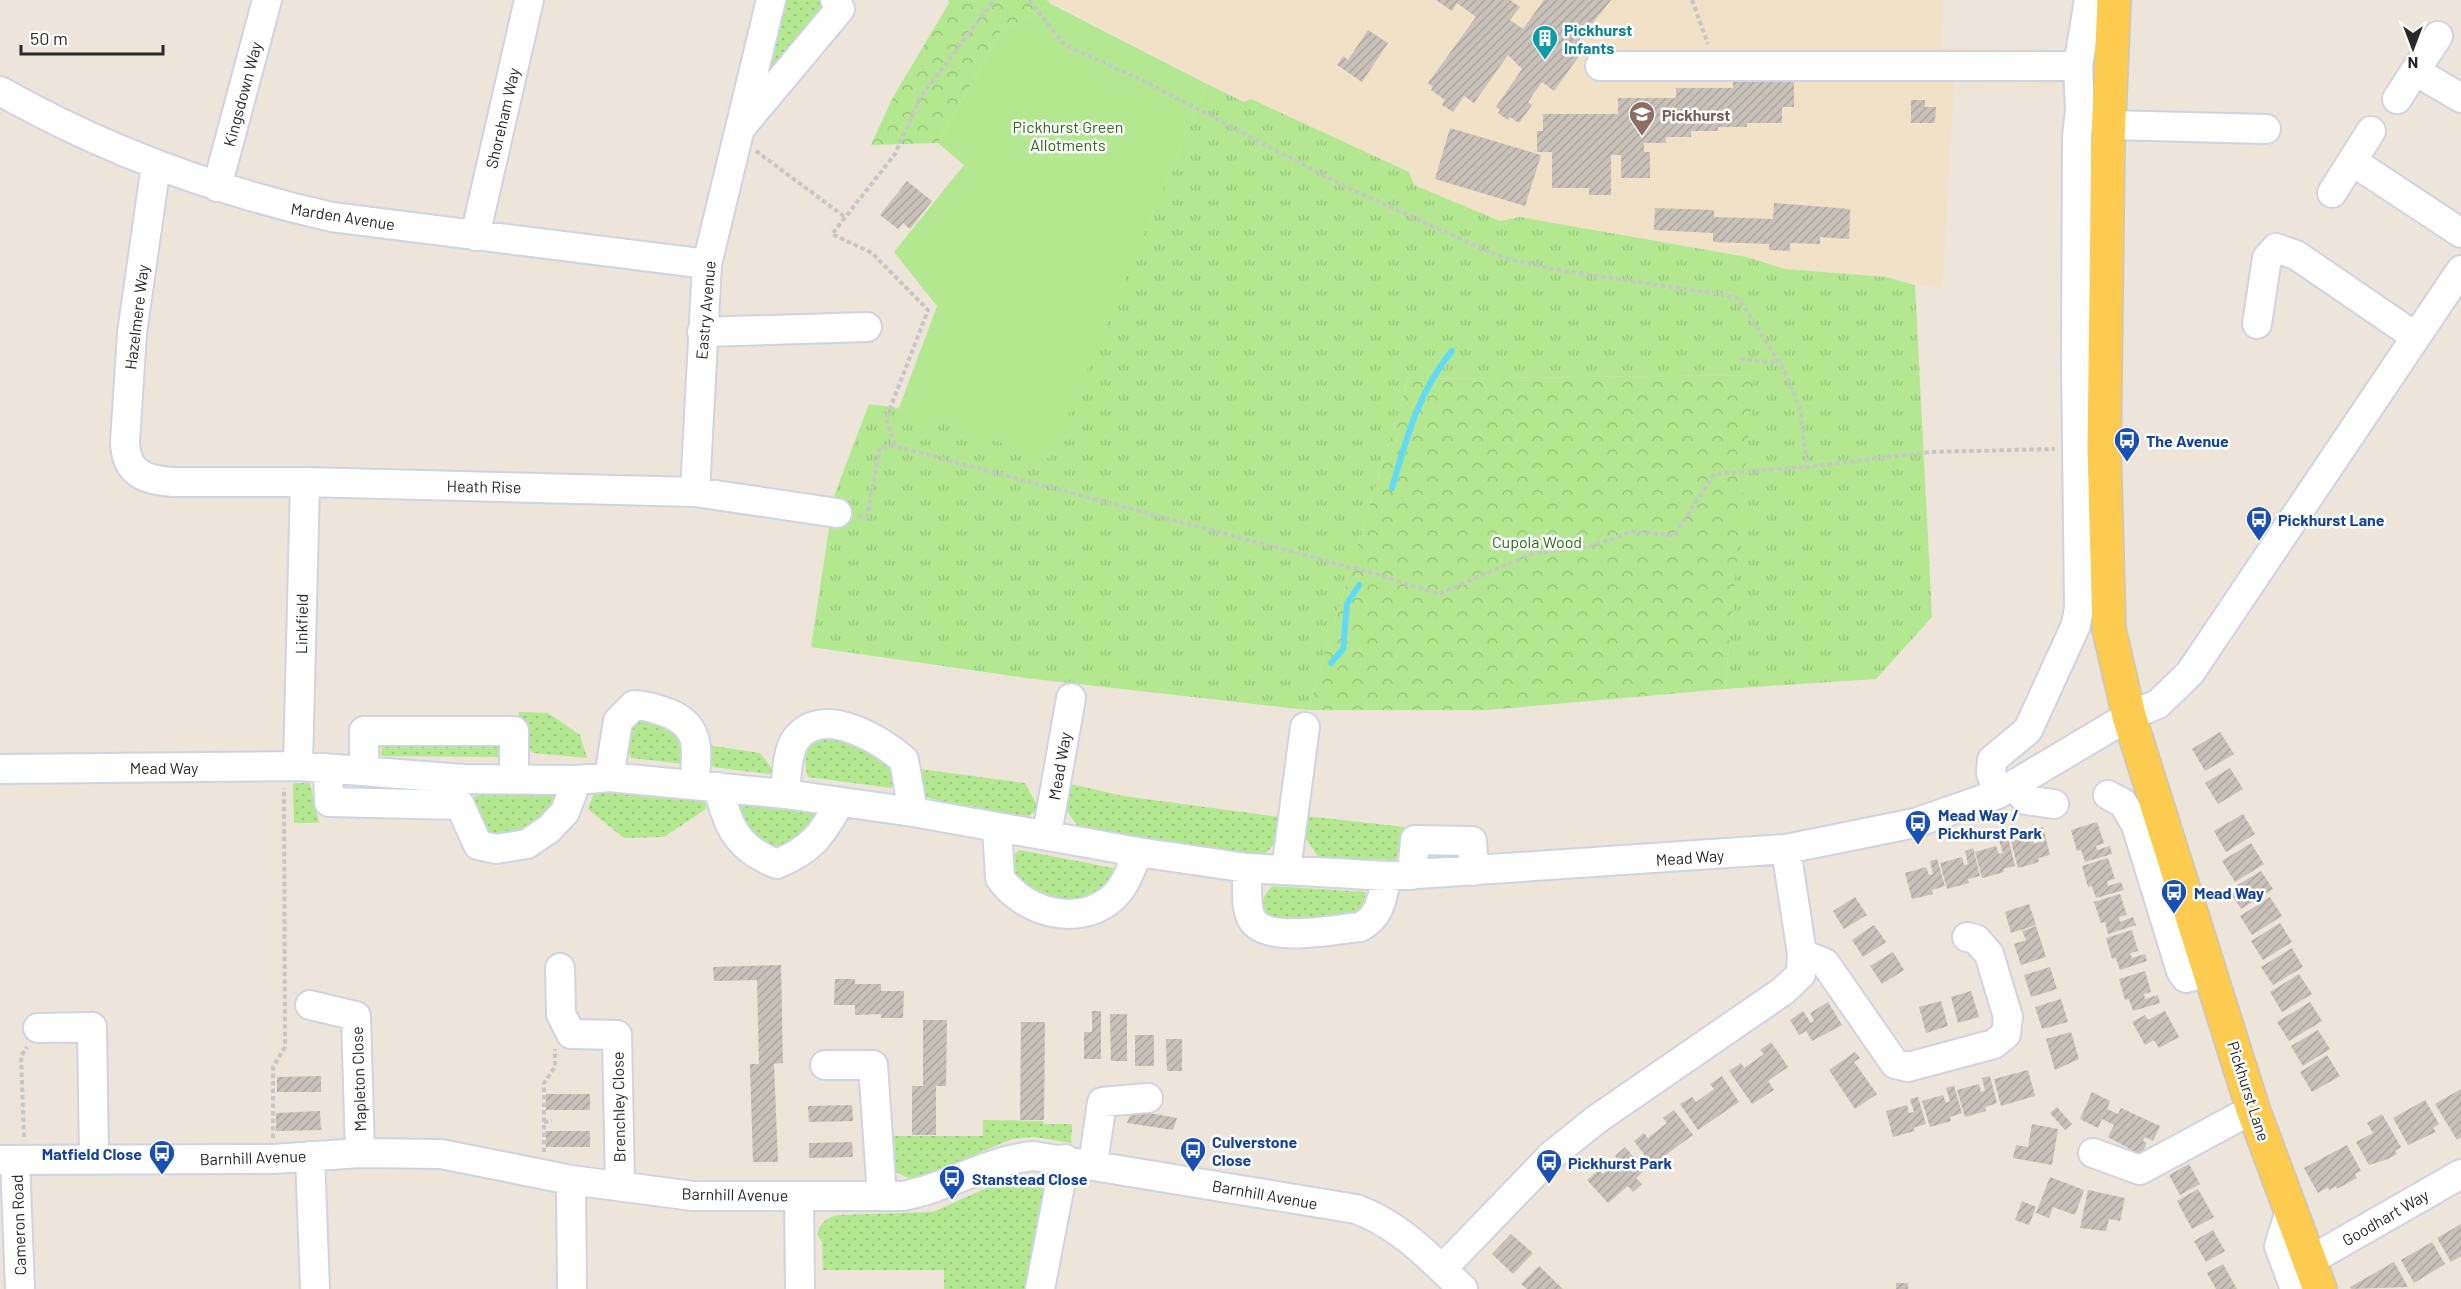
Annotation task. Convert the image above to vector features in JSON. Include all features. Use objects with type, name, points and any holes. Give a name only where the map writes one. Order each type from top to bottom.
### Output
[{"type":"main road","name":"Pickhurst Lane","points":[[2114,0],[2098,134],[2090,381],[2092,504],[2109,629],[2129,716],[2253,1109],[2290,1211],[2308,1280]]},
{"type":"street","name":"Kingsdown Way","points":[[217,188],[267,0]]},
{"type":"street","name":"Shoreham Way","points":[[475,236],[529,0]]},
{"type":"street","name":"Eastry Avenue","points":[[694,492],[707,264],[771,0]]},
{"type":"street","name":"Eastry Avenue","points":[[737,134],[840,9],[835,0]]},
{"type":"street","name":"Pickhurst Lane","points":[[2089,0],[2078,66],[2080,109],[2098,134]]},
{"type":"street","points":[[2109,0],[2114,0]]},
{"type":"street","points":[[2397,99],[2438,36]]},
{"type":"street","points":[[1600,66],[2078,66]]},
{"type":"street","points":[[2415,71],[2461,98]]},
{"type":"street","name":"Marden Avenue","points":[[0,91],[73,130],[156,165],[217,188],[332,217],[707,264]]},
{"type":"street","points":[[2098,134],[2266,129]]},
{"type":"street","points":[[2332,194],[2371,131]]},
{"type":"street","points":[[2352,161],[2461,233]]},
{"type":"street","name":"Hazelmere Way","points":[[132,468],[125,457],[125,442],[132,333],[156,165]]},
{"type":"street","points":[[2257,324],[2267,258],[2276,248],[2296,255],[2416,338]]},
{"type":"street","points":[[2129,716],[2158,704],[2190,674],[2461,270]]},
{"type":"street","points":[[702,332],[867,327]]},
{"type":"street","name":"Pickhurst Lane","points":[[2006,789],[1991,773],[1992,760],[2028,730],[2076,625],[2092,504],[2077,449],[2090,381]]},
{"type":"street","name":"Heath Rise","points":[[132,468],[156,480],[694,492],[837,513]]},
{"type":"street","name":"Linkfield","points":[[291,766],[305,482]]},
{"type":"street","name":"Mead Way","points":[[1047,834],[1071,698]]},
{"type":"street","points":[[609,777],[618,721],[634,705],[646,705],[688,723],[706,786],[728,824],[759,857],[777,864],[799,854],[820,837],[839,804]]},
{"type":"street","name":"Mead Way","points":[[328,769],[329,802],[462,792],[514,779],[577,780],[609,777],[785,794],[839,804],[913,812],[1138,852],[1247,868],[1400,875],[1786,849],[1916,823],[2006,789],[2129,716]]},
{"type":"street","points":[[785,794],[791,754],[796,740],[806,731],[819,725],[835,723],[849,726],[904,760],[913,812]]},
{"type":"street","points":[[1286,870],[1305,727]]},
{"type":"street","points":[[364,771],[364,731],[514,731],[514,779]]},
{"type":"street","name":"Mead Way","points":[[0,769],[291,766],[364,771],[462,792]]},
{"type":"street","points":[[462,792],[478,845],[496,849],[527,844],[549,829],[565,812],[577,780]]},
{"type":"street","points":[[2006,789],[2026,800],[2054,804]]},
{"type":"street","points":[[2108,795],[2122,803],[2136,825],[2181,971],[2186,978],[2211,971]]},
{"type":"street","points":[[998,827],[1000,879],[1033,905],[1054,914],[1069,915],[1093,909],[1110,900],[1125,883],[1138,852]]},
{"type":"street","points":[[1463,1289],[1442,1269],[1552,1155],[1597,1119],[1783,992],[1802,974],[1802,954],[1786,849]]},
{"type":"street","points":[[1247,868],[1250,915],[1255,924],[1265,931],[1279,934],[1360,927],[1370,922],[1378,914],[1400,875]]},
{"type":"street","points":[[1802,954],[1825,963],[1895,1064],[1908,1067],[1994,1044],[2006,1034],[2008,1017],[1989,954],[1976,939],[1967,937]]},
{"type":"street","points":[[560,968],[561,1014],[571,1034]]},
{"type":"street","name":"Mapleton Close","points":[[310,1005],[356,1016],[360,1153]]},
{"type":"street","points":[[38,1029],[92,1027],[94,1159]]},
{"type":"street","name":"Brenchley Close","points":[[571,1034],[617,1035],[620,1185]]},
{"type":"street","points":[[825,1065],[873,1065],[882,1196]]},
{"type":"street","points":[[1093,1164],[1095,1101],[1148,1098]]},
{"type":"street","points":[[2093,1153],[2140,1170],[2253,1109]]},
{"type":"street","name":"Barnhill Avenue","points":[[13,1160],[273,1160],[360,1153],[441,1154],[558,1177],[693,1196],[903,1197],[925,1192],[1006,1159],[1033,1156],[1093,1164],[1356,1209],[1379,1217],[1399,1231],[1442,1269]]},
{"type":"street","points":[[310,1156],[315,1289]]},
{"type":"street","name":"Cameron Road","points":[[13,1160],[20,1289]]},
{"type":"street","points":[[1040,1289],[1065,1160]]},
{"type":"street","name":"Goodhart Way","points":[[2308,1280],[2461,1174]]},
{"type":"street","points":[[558,1177],[572,1289]]},
{"type":"street","points":[[799,1196],[800,1289]]},
{"type":"path","points":[[895,446],[886,419],[928,310],[872,253],[832,234],[895,154],[920,98],[994,0]]},
{"type":"path","points":[[1029,0],[1065,45],[1144,81],[1342,185],[1503,258],[1558,270],[1713,292],[1739,299],[1779,363],[1800,408],[1807,467]]},
{"type":"path","points":[[1692,0],[1717,66]]},
{"type":"path","points":[[737,134],[845,217]]},
{"type":"path","points":[[1740,359],[1779,363]]},
{"type":"path","points":[[837,513],[867,517],[880,447],[895,446],[1342,565],[1439,594],[1531,554],[1591,546],[1635,531],[1674,536],[1714,474],[1807,467],[1930,452],[2077,449]]},
{"type":"path","points":[[273,1160],[273,1067],[285,1047],[291,766]]},
{"type":"path","points":[[13,1160],[21,1056],[38,1029]]},
{"type":"path","points":[[558,1177],[544,1122],[544,1083],[555,1067],[555,1049],[571,1034]]},
{"type":"path","points":[[544,1122],[552,1121]]},
{"type":"shaded area","name":"Pickhurst","points":[[1047,0],[1943,0],[1942,48],[2060,50],[2058,85],[1954,83],[1942,289],[1886,277],[1785,269],[1747,257],[1520,217],[1500,221],[1414,185],[1251,99],[1245,102]]},
{"type":"green space","points":[[781,0],[821,0],[826,8],[760,90]]},
{"type":"green space","points":[[948,0],[1047,0],[1051,4],[1001,31],[938,143],[871,145],[892,99],[949,3]]},
{"type":"green space","name":"Pickhurst Green Allotments","points":[[1051,4],[1207,84],[1050,459],[899,408],[937,306],[894,252],[964,165],[938,143],[1001,31]]},
{"type":"green space","points":[[1207,84],[1244,102],[1251,99],[1409,172],[1414,185],[1500,221],[1520,217],[1747,257],[1785,269],[1886,277],[1915,285],[1932,617],[1876,679],[1725,689],[1754,375],[1408,379],[1308,710],[1026,678],[811,647],[834,496],[869,404],[899,408],[1050,458]]},
{"type":"green space","name":"Cupola Wood","points":[[1755,375],[1725,689],[1488,710],[1308,710],[1408,379]]},
{"type":"green space","points":[[519,712],[548,713],[580,735],[587,758],[533,753],[508,729],[518,729]]},
{"type":"green space","points":[[648,718],[686,732],[686,764],[631,758],[626,746],[633,721]]},
{"type":"green space","points":[[835,734],[881,754],[901,779],[891,788],[808,777],[806,761],[815,737]]},
{"type":"green space","points":[[383,742],[501,743],[504,757],[381,756]]},
{"type":"green space","points":[[694,743],[760,753],[777,775],[713,767]]},
{"type":"green space","points":[[904,767],[1025,783],[1039,809],[1024,819],[924,797]]},
{"type":"green space","points":[[293,783],[310,783],[319,823],[294,823]]},
{"type":"green space","points":[[1070,784],[1123,796],[1279,817],[1281,837],[1263,856],[1078,827],[1067,811]]},
{"type":"green space","points":[[477,785],[562,786],[561,805],[537,830],[491,839],[473,803]]},
{"type":"green space","points":[[604,788],[705,799],[706,809],[664,837],[624,838],[588,809],[594,793]]},
{"type":"green space","points":[[738,797],[818,812],[816,828],[778,849],[758,841],[735,808]]},
{"type":"green space","points":[[1306,816],[1405,827],[1396,860],[1319,858],[1304,836]]},
{"type":"green space","points":[[1020,850],[1118,869],[1109,889],[1087,901],[1061,902],[1029,890],[1010,879],[1011,856]]},
{"type":"green space","points":[[1273,886],[1366,892],[1362,912],[1355,919],[1261,920],[1262,901]]},
{"type":"green space","points":[[983,1120],[1072,1124],[1071,1143],[1034,1137],[1012,1139],[922,1177],[908,1178],[896,1172],[894,1136],[983,1136]]},
{"type":"green space","points":[[1024,1175],[1037,1177],[1045,1182],[1047,1188],[1029,1287],[1026,1289],[944,1289],[944,1270],[823,1270],[822,1242],[817,1234],[822,1224],[829,1218],[837,1215],[933,1212],[1009,1178]]},
{"type":"building","name":"Pickhurst Infants","points":[[1436,0],[1510,0],[1520,7],[1510,20],[1523,29],[1544,0],[1611,0],[1574,47],[1582,52],[1554,91],[1542,82],[1528,102],[1532,105],[1519,123],[1510,117],[1508,120],[1498,113],[1500,110],[1496,107],[1522,69],[1508,55],[1474,103],[1464,96],[1453,112],[1442,105],[1445,100],[1431,90],[1433,87],[1428,83],[1476,17],[1457,3],[1452,11]]},
{"type":"building","points":[[1368,30],[1388,43],[1362,82],[1337,65],[1343,56],[1348,60]]},
{"type":"building","points":[[1733,78],[1794,78],[1794,107],[1782,107],[1782,123],[1747,123],[1747,127],[1718,127],[1718,131],[1691,131],[1691,137],[1666,137],[1666,143],[1644,143],[1644,152],[1650,152],[1650,178],[1621,178],[1621,155],[1611,155],[1611,195],[1589,195],[1589,188],[1552,188],[1552,152],[1537,152],[1537,131],[1543,131],[1543,114],[1618,114],[1618,98],[1676,98],[1676,88],[1733,88]]},
{"type":"building","points":[[1911,100],[1925,100],[1925,107],[1936,107],[1935,123],[1911,123]]},
{"type":"building","points":[[1450,128],[1541,155],[1525,206],[1435,179]]},
{"type":"building","points":[[907,181],[932,201],[910,229],[903,223],[898,229],[880,215]]},
{"type":"building","points":[[1774,203],[1850,209],[1849,239],[1820,237],[1820,244],[1790,243],[1790,251],[1769,250],[1769,244],[1713,242],[1713,233],[1654,230],[1655,208],[1714,210],[1714,217],[1773,219]]},
{"type":"building","points":[[2220,732],[2234,754],[2205,771],[2192,749]]},
{"type":"building","points":[[2230,768],[2243,789],[2218,804],[2205,783]]},
{"type":"building","points":[[2243,814],[2255,834],[2226,852],[2214,831]]},
{"type":"building","points":[[2097,822],[2104,843],[2096,846],[2097,850],[2110,846],[2112,854],[2085,862],[2081,850],[2077,851],[2071,830]]},
{"type":"building","points":[[2043,827],[2050,855],[2038,858],[2039,862],[2018,868],[2011,841],[2032,836],[2034,844],[2039,842],[2035,829]]},
{"type":"building","points":[[2008,838],[2015,866],[2003,869],[2004,872],[1982,878],[1975,852],[1996,846],[1999,854],[2003,853],[1999,840]]},
{"type":"building","points":[[2251,843],[2264,864],[2235,882],[2222,861]]},
{"type":"building","points":[[1973,848],[1980,876],[1968,879],[1969,883],[1947,889],[1940,863],[1962,857],[1964,865],[1968,864],[1965,851]]},
{"type":"building","points":[[2108,858],[2115,879],[2107,881],[2108,886],[2121,882],[2124,890],[2096,898],[2092,886],[2088,887],[2082,866]]},
{"type":"building","points":[[1937,859],[1945,886],[1932,890],[1933,894],[1912,899],[1905,873],[1926,867],[1929,875],[1933,874],[1930,861]]},
{"type":"building","points":[[2261,871],[2273,889],[2241,909],[2229,890]]},
{"type":"building","points":[[2120,894],[2127,915],[2119,917],[2120,922],[2133,917],[2136,925],[2108,934],[2105,922],[2101,923],[2094,902]]},
{"type":"building","points":[[1855,897],[1867,915],[1844,929],[1833,911]]},
{"type":"building","points":[[2270,897],[2282,916],[2252,935],[2240,916]]},
{"type":"building","points":[[2029,904],[2036,925],[2011,933],[2005,912]]},
{"type":"building","points":[[2280,923],[2292,942],[2263,960],[2251,941]]},
{"type":"building","points":[[1874,925],[1886,942],[1863,957],[1852,940]]},
{"type":"building","points":[[2036,926],[2046,957],[2021,965],[2014,944],[2026,940],[2022,931]]},
{"type":"building","points":[[2132,930],[2138,951],[2130,953],[2132,958],[2145,954],[2147,961],[2120,970],[2116,958],[2112,959],[2106,938]]},
{"type":"building","points":[[2292,948],[2303,967],[2273,985],[2261,967]]},
{"type":"building","points":[[1893,952],[1904,970],[1882,984],[1870,966]]},
{"type":"building","points":[[781,965],[783,1063],[774,1064],[778,1162],[753,1162],[750,1064],[759,1064],[757,980],[714,981],[713,967]]},
{"type":"building","points":[[2050,967],[2057,989],[2031,997],[2024,975]]},
{"type":"building","points":[[2145,971],[2151,992],[2144,994],[2145,999],[2158,995],[2160,1003],[2133,1011],[2129,999],[2125,1000],[2119,979]]},
{"type":"building","points":[[2299,974],[2312,994],[2282,1012],[2270,992]]},
{"type":"building","points":[[835,979],[855,979],[855,984],[881,984],[881,991],[904,991],[903,1018],[881,1018],[881,1014],[855,1015],[855,1005],[834,1005]]},
{"type":"building","points":[[1971,991],[1979,1017],[1958,1023],[1951,997]]},
{"type":"building","points":[[2061,999],[2068,1022],[2042,1029],[2035,1007]]},
{"type":"building","points":[[1941,1001],[1948,1026],[1926,1033],[1919,1007]]},
{"type":"building","points":[[1828,1002],[1842,1025],[1812,1041],[1806,1031],[1799,1035],[1790,1020],[1803,1011],[1811,1023],[1814,1021],[1810,1013]]},
{"type":"building","points":[[2310,1002],[2322,1021],[2289,1041],[2277,1022]]},
{"type":"building","points":[[1092,1011],[1101,1011],[1101,1059],[1084,1059],[1084,1032],[1092,1032]]},
{"type":"building","points":[[2165,1011],[2179,1037],[2159,1048],[2154,1040],[2145,1045],[2132,1022],[2145,1015],[2148,1020]]},
{"type":"building","points":[[1110,1014],[1127,1014],[1127,1061],[1111,1061]]},
{"type":"building","points":[[923,1020],[947,1020],[946,1086],[936,1086],[936,1135],[912,1135],[912,1086],[923,1086]]},
{"type":"building","points":[[1021,1022],[1045,1022],[1044,1120],[1020,1120]]},
{"type":"building","points":[[2318,1030],[2330,1049],[2303,1066],[2291,1046]]},
{"type":"building","points":[[2071,1032],[2079,1059],[2055,1070],[2046,1039]]},
{"type":"building","points":[[1135,1035],[1154,1035],[1154,1066],[1135,1066]]},
{"type":"building","points":[[1166,1039],[1182,1039],[1182,1071],[1167,1071]]},
{"type":"building","points":[[1771,1042],[1788,1067],[1768,1081],[1774,1090],[1752,1104],[1729,1071],[1741,1063],[1744,1068],[1764,1054],[1760,1050]]},
{"type":"building","points":[[1855,1052],[1860,1058],[1854,1062],[1877,1094],[1855,1109],[1829,1070]]},
{"type":"building","points":[[2327,1055],[2340,1076],[2312,1092],[2300,1072]]},
{"type":"building","points":[[2028,1070],[2035,1096],[2001,1106],[1994,1079]]},
{"type":"building","points":[[321,1076],[321,1092],[277,1092],[277,1077]]},
{"type":"building","points":[[1722,1076],[1739,1102],[1698,1130],[1680,1104],[1692,1097],[1696,1102],[1714,1089],[1710,1084]]},
{"type":"building","points":[[1990,1076],[1997,1103],[1985,1107],[1986,1111],[1965,1117],[1957,1090],[1979,1084],[1981,1092],[1985,1091],[1982,1078]]},
{"type":"building","points":[[1954,1086],[1962,1113],[1950,1117],[1951,1121],[1930,1127],[1922,1101],[1943,1095],[1946,1103],[1950,1101],[1946,1088]]},
{"type":"building","points":[[2461,1089],[2461,1137],[2457,1140],[2435,1104]]},
{"type":"building","points":[[2092,1092],[2110,1101],[2107,1109],[2118,1114],[2121,1108],[2160,1126],[2153,1141],[2145,1137],[2143,1141],[2147,1143],[2141,1155],[2108,1137],[2114,1125],[2102,1119],[2098,1128],[2080,1119]]},
{"type":"building","points":[[546,1094],[590,1094],[590,1110],[546,1110]]},
{"type":"building","points":[[1918,1097],[1926,1124],[1913,1128],[1915,1131],[1893,1137],[1886,1111],[1907,1105],[1909,1113],[1914,1112],[1910,1099]]},
{"type":"building","points":[[2425,1100],[2439,1124],[2433,1128],[2436,1132],[2408,1145],[2393,1118]]},
{"type":"building","points":[[852,1105],[853,1121],[809,1122],[808,1106]]},
{"type":"building","points":[[2057,1107],[2072,1124],[2065,1130],[2050,1113]]},
{"type":"building","points":[[1132,1110],[1177,1118],[1173,1130],[1127,1123]]},
{"type":"building","points":[[1674,1110],[1693,1135],[1652,1165],[1634,1141],[1644,1133],[1648,1138],[1667,1123],[1663,1118]]},
{"type":"building","points":[[320,1111],[321,1130],[276,1131],[276,1113]]},
{"type":"building","points":[[2382,1114],[2401,1147],[2395,1151],[2397,1154],[2369,1165],[2356,1142],[2373,1133],[2367,1123]]},
{"type":"building","points":[[2032,1124],[2058,1129],[2052,1165],[2013,1158],[2016,1145],[2028,1147]]},
{"type":"building","points":[[546,1131],[590,1131],[590,1147],[546,1147]]},
{"type":"building","points":[[852,1142],[853,1157],[809,1158],[809,1143]]},
{"type":"building","points":[[2347,1145],[2361,1171],[2355,1174],[2357,1178],[2337,1189],[2336,1186],[2329,1190],[2328,1187],[2318,1193],[2304,1168]]},
{"type":"building","points":[[1625,1147],[1645,1170],[1636,1178],[1642,1184],[1633,1192],[1628,1186],[1608,1203],[1587,1180],[1599,1170],[1603,1174],[1619,1160],[1615,1156]]},
{"type":"building","points":[[2189,1164],[2200,1184],[2180,1195],[2169,1175]]},
{"type":"building","points":[[2050,1177],[2084,1190],[2075,1215],[2053,1207],[2049,1218],[2036,1213]]},
{"type":"building","points":[[2198,1189],[2214,1217],[2192,1229],[2177,1201]]},
{"type":"building","points":[[2088,1190],[2125,1198],[2120,1221],[2109,1219],[2106,1231],[2080,1228]]},
{"type":"building","points":[[2022,1201],[2036,1207],[2029,1225],[2015,1220]]},
{"type":"building","points":[[2461,1224],[2461,1256],[2451,1262],[2437,1238]]},
{"type":"building","points":[[2213,1230],[2225,1251],[2206,1262],[2194,1241]]},
{"type":"building","points":[[1511,1234],[1533,1253],[1513,1274],[1492,1254]]},
{"type":"building","points":[[2432,1242],[2445,1264],[2414,1283],[2401,1260]]},
{"type":"building","points":[[2394,1262],[2408,1287],[2351,1289],[2350,1287]]},
{"type":"building","points":[[2223,1264],[2237,1289],[2216,1289],[2207,1273]]},
{"type":"building","points":[[1539,1266],[1563,1289],[1527,1289],[1521,1284]]},
{"type":"building","points":[[1896,1283],[1908,1283],[1908,1289],[1896,1289]]},
{"type":"waterway","points":[[1392,488],[1408,434],[1422,399],[1452,351]]},
{"type":"waterway","points":[[1331,663],[1343,649],[1347,604],[1359,585]]},
{"type":"place","name":"Pickhurst Infants","points":[[1545,61]]},
{"type":"place","name":"Pickhurst","points":[[1642,137]]},
{"type":"place","name":"The Avenue","points":[[2127,463]]},
{"type":"place","name":"Pickhurst Lane","points":[[2259,542]]},
{"type":"place","name":"Mead Way / Pickhurst Park","points":[[1918,846]]},
{"type":"place","name":"Mead Way","points":[[2174,915]]},
{"type":"place","name":"Culverstone Close","points":[[1193,1173]]},
{"type":"place","name":"Matfield Close","points":[[162,1176]]},
{"type":"place","name":"Pickhurst Park","points":[[1549,1185]]},
{"type":"place","name":"Stanstead Close","points":[[952,1201]]}]
